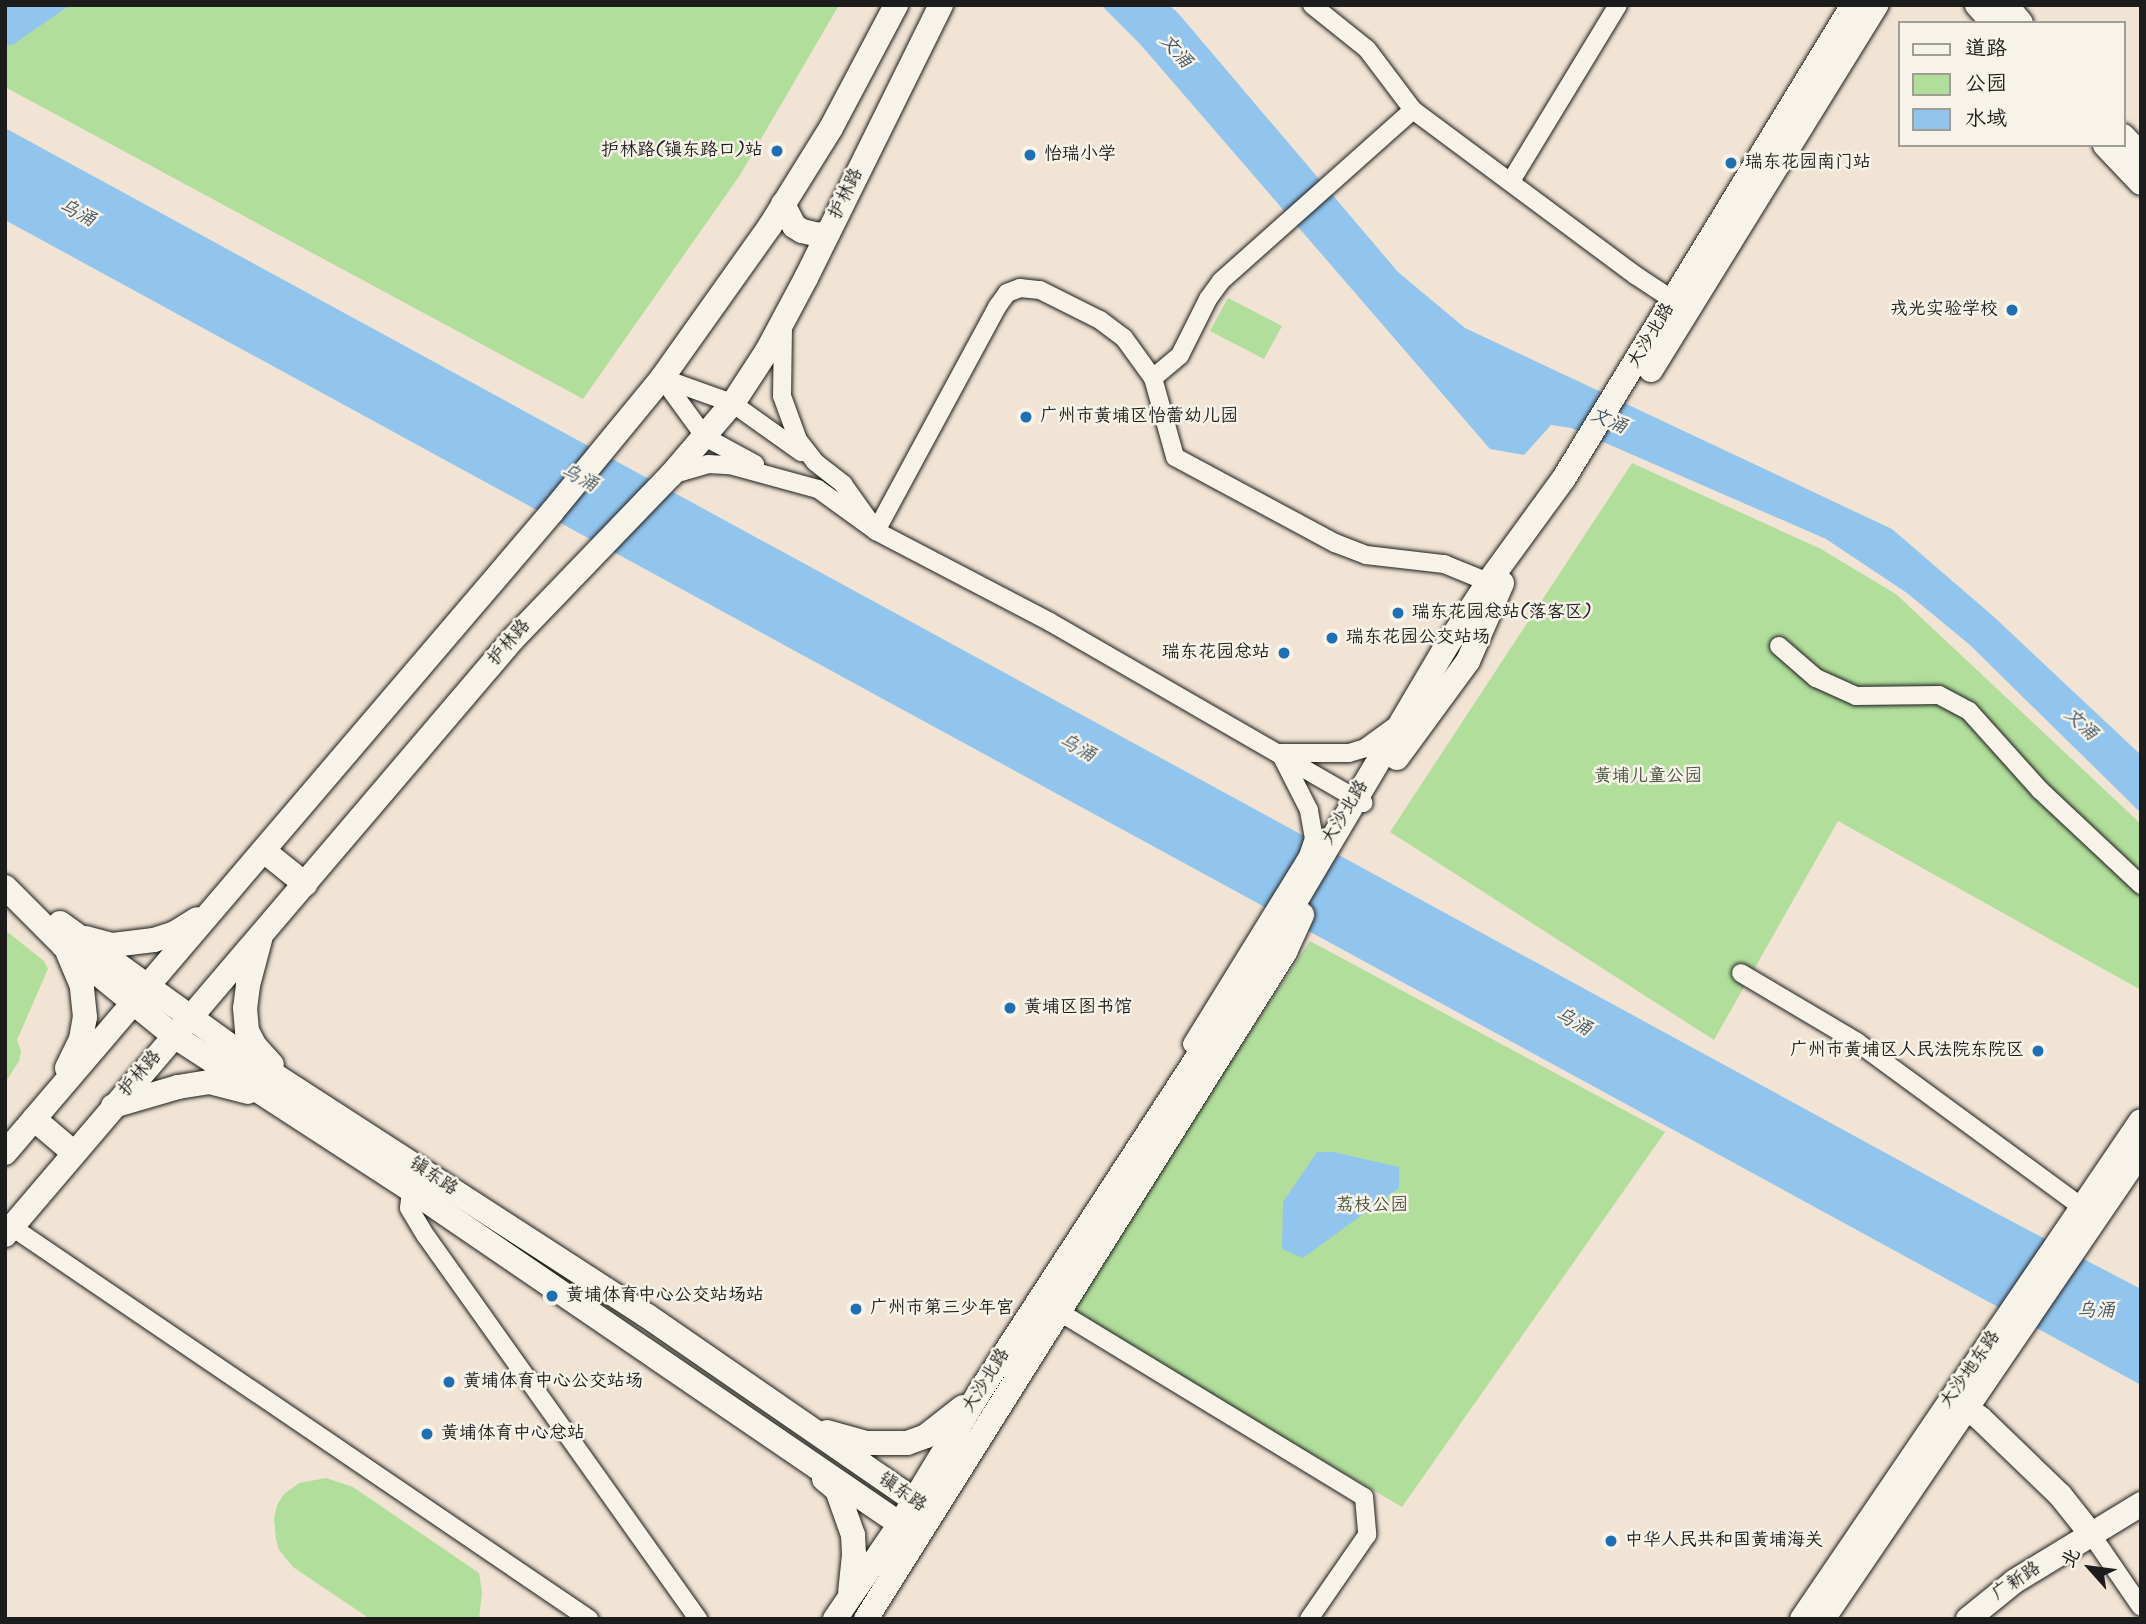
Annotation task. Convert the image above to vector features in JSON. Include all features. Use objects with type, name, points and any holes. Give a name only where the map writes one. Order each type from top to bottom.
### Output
[{"type":"street","points":[[5,1153],[552,512],[662,378],[711,312],[783,204],[842,108],[895,5]]},
{"type":"street","name":"护林路","points":[[9,1231],[520,631],[671,475],[732,403],[784,319],[941,5]]},
{"type":"street","points":[[1312,5],[1367,49],[1413,110],[1634,275],[1673,300]]},
{"type":"street","points":[[1511,181],[1618,5]]},
{"type":"street","points":[[1865,11],[1887,5]]},
{"type":"street","points":[[1977,5],[1991,21]]},
{"type":"street","points":[[2006,5],[2019,21]]},
{"type":"street","name":"大沙北路","points":[[1359,801],[1403,720],[1494,584],[1528,526],[1649,357],[1673,300],[1865,11]]},
{"type":"street","name":"大沙北路","points":[[866,1619],[979,1393],[1259,963],[1274,923],[1332,836],[1468,661],[1494,584],[1576,487],[1649,357],[1865,11]]},
{"type":"street","points":[[1153,378],[1180,355],[1208,299],[1221,281],[1347,172],[1413,110]]},
{"type":"street","points":[[2125,138],[2141,155]]},
{"type":"street","points":[[2107,147],[2141,183]]},
{"type":"street","points":[[783,204],[793,224],[802,231],[819,235],[829,232]]},
{"type":"street","points":[[876,531],[1007,293],[1020,289],[1040,290],[1100,320],[1124,338],[1153,378],[1175,457],[1335,543],[1366,555],[1444,564],[1494,584]]},
{"type":"street","points":[[784,319],[780,375],[782,396],[798,440],[815,462]]},
{"type":"street","points":[[662,378],[732,403],[815,462],[843,484],[876,531]]},
{"type":"street","points":[[662,378],[705,437],[780,477]]},
{"type":"street","points":[[671,475],[708,464],[730,465],[818,489],[876,531],[1050,622],[1359,801]]},
{"type":"street","points":[[1779,646],[1816,678],[1856,696],[1939,695],[1969,711],[2040,790],[2141,885]]},
{"type":"street","points":[[1280,753],[1349,753],[1365,748],[1403,720]]},
{"type":"street","points":[[1280,753],[1309,810],[1332,836]]},
{"type":"street","name":"大沙北路","points":[[924,1506],[1058,1311],[1285,952],[1308,902],[1332,836]]},
{"type":"street","points":[[264,851],[305,884]]},
{"type":"street","name":"镇东路","points":[[5,886],[70,941],[182,1027],[282,1093],[646,1315],[798,1422],[924,1506],[901,1524],[411,1190],[282,1093]]},
{"type":"street","points":[[53,1097],[81,1039],[85,1017],[82,986],[70,941],[113,945],[154,940],[175,933],[215,907]]},
{"type":"street","points":[[262,935],[248,985],[245,1008],[247,1031],[282,1093]]},
{"type":"street","points":[[1741,974],[1857,1042],[2083,1208]]},
{"type":"street","points":[[113,1106],[178,1087],[209,1082],[282,1093]]},
{"type":"street","points":[[34,1119],[74,1153]]},
{"type":"street","name":"大沙地东路","points":[[2072,1238],[2083,1208],[2141,1121]]},
{"type":"street","name":"大沙地东路","points":[[1823,1619],[1960,1403],[2022,1311],[2072,1238],[2141,1152]]},
{"type":"street","points":[[411,1190],[409,1208],[426,1236],[698,1619]]},
{"type":"street","points":[[9,1231],[579,1616]]},
{"type":"street","points":[[1058,1311],[1364,1497],[1367,1535],[1309,1619]]},
{"type":"street","points":[[841,1609],[854,1555],[853,1535],[836,1490],[792,1451],[798,1422],[866,1443],[907,1443],[926,1437],[979,1393]]},
{"type":"street","points":[[1960,1403],[2060,1494],[2141,1607]]},
{"type":"street","name":"大沙地东路","points":[[1802,1619],[1960,1403]]},
{"type":"street","name":"广新路","points":[[1968,1619],[2015,1581],[2141,1504]]},
{"type":"street","points":[[841,1609],[901,1524]]},
{"type":"green space","points":[[5,5],[839,5],[740,175],[583,399],[5,87]]},
{"type":"green space","points":[[1228,298],[1282,326],[1264,359],[1210,331]]},
{"type":"green space","name":"黄埔儿童公园","points":[[1632,463],[1821,549],[1896,594],[2141,824],[2141,990],[1838,821],[1714,1040],[1390,832]]},
{"type":"green space","points":[[5,930],[44,961],[48,969],[17,1040],[21,1051],[19,1061],[5,1083]]},
{"type":"green space","name":"荔枝公园","points":[[1310,941],[1665,1132],[1402,1507],[1067,1310]]},
{"type":"green space","points":[[326,1478],[353,1487],[479,1573],[482,1592],[479,1619],[370,1619],[293,1567],[279,1550],[276,1539],[274,1519],[277,1505],[284,1494],[299,1483]]},
{"type":"water","points":[[5,5],[70,5],[14,44],[5,46]]},
{"type":"water","name":"文涌","points":[[1101,5],[1169,5],[1398,272],[1465,328],[1892,529],[1993,616],[2141,755],[2141,813],[1970,645],[1907,593],[1826,539],[1571,428],[1551,425],[1524,455],[1490,449],[1140,44]]},
{"type":"water","name":"乌涌","points":[[5,128],[1994,1212],[2141,1289],[2141,1385],[5,220]]},
{"type":"water","points":[[1317,1152],[1334,1152],[1399,1167],[1399,1188],[1303,1258],[1282,1249],[1283,1202]]},
{"type":"place","name":"护林路(镇东路口)站","points":[[777,151]]},
{"type":"place","name":"怡瑞小学","points":[[1030,155]]},
{"type":"place","name":"瑞东花园南门站","points":[[1731,163]]},
{"type":"place","name":"戎光实验学校","points":[[2012,310]]},
{"type":"place","name":"广州市黄埔区怡蕾幼儿园","points":[[1026,417]]},
{"type":"place","name":"瑞东花园总站(落客区)","points":[[1398,613]]},
{"type":"place","name":"瑞东花园公交站场","points":[[1332,638]]},
{"type":"place","name":"瑞东花园总站","points":[[1284,653]]},
{"type":"place","name":"黄埔区图书馆","points":[[1010,1008]]},
{"type":"place","name":"广州市黄埔区人民法院东院区","points":[[2038,1051]]},
{"type":"place","name":"黄埔体育中心公交站场站","points":[[552,1296]]},
{"type":"place","name":"广州市第三少年宫","points":[[856,1309]]},
{"type":"place","name":"黄埔体育中心公交站场","points":[[449,1382]]},
{"type":"place","name":"黄埔体育中心总站","points":[[427,1434]]},
{"type":"place","name":"中华人民共和国黄埔海关","points":[[1611,1541]]}]
